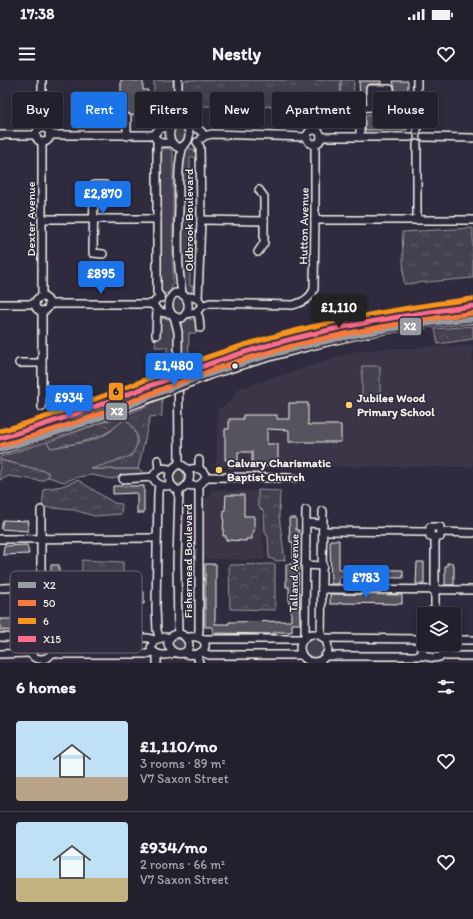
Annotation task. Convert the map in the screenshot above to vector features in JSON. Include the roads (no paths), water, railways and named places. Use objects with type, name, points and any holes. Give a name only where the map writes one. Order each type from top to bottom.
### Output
[{"type":"street","points":[[42,80],[42,92]]},
{"type":"street","name":"Oldbrook Boulevard","points":[[178,80],[178,92]]},
{"type":"street","points":[[417,130],[418,80]]},
{"type":"street","points":[[360,137],[360,108],[371,108]]},
{"type":"street","points":[[36,135],[37,131],[42,128],[46,129],[49,135]]},
{"type":"street","points":[[127,128],[127,136]]},
{"type":"street","points":[[161,298],[158,292],[156,138],[159,129],[162,128]]},
{"type":"street","name":"Oldbrook Boulevard","points":[[171,128],[170,137],[179,160],[178,295],[188,307],[178,332]]},
{"type":"street","name":"Oldbrook Boulevard","points":[[179,160],[189,135],[187,128]]},
{"type":"street","points":[[198,128],[202,131],[204,136]]},
{"type":"street","points":[[307,137],[309,132],[314,130],[319,132],[321,137]]},
{"type":"street","points":[[410,137],[412,132],[417,130]]},
{"type":"street","points":[[417,130],[422,132],[424,137]]},
{"type":"street","points":[[49,135],[156,138],[161,143],[173,144],[179,148],[200,141],[204,136],[212,134],[307,137]]},
{"type":"street","points":[[0,135],[36,135]]},
{"type":"street","points":[[36,135],[38,140],[42,142],[46,141],[49,135]]},
{"type":"street","points":[[307,137],[310,142],[315,144],[321,137]]},
{"type":"street","points":[[321,137],[410,137]]},
{"type":"street","points":[[410,137],[412,142],[417,144]]},
{"type":"street","points":[[424,137],[473,138]]},
{"type":"street","points":[[417,144],[422,142],[424,137]]},
{"type":"street","name":"Dexter Avenue","points":[[42,142],[42,297]]},
{"type":"street","name":"Oldbrook Boulevard","points":[[197,142],[200,148],[201,220],[198,299]]},
{"type":"street","name":"Hutton Avenue","points":[[202,306],[210,303],[293,305],[301,302],[312,294],[314,289],[315,144]]},
{"type":"street","points":[[417,144],[417,219]]},
{"type":"street","points":[[103,254],[93,253],[93,220],[94,185],[104,185]]},
{"type":"street","points":[[258,252],[264,243],[264,197],[259,190]]},
{"type":"street","points":[[43,219],[157,219]]},
{"type":"street","points":[[201,220],[264,221]]},
{"type":"street","points":[[315,220],[473,220]]},
{"type":"street","points":[[49,304],[155,307],[178,318],[200,310],[202,306],[198,299],[191,296],[178,295],[157,299],[155,307],[156,336]]},
{"type":"street","name":"Oldbrook Boulevard","points":[[178,295],[168,302],[178,332],[179,464]]},
{"type":"street","points":[[35,304],[37,299],[42,297],[46,298],[49,304]]},
{"type":"street","points":[[0,304],[35,304]]},
{"type":"street","points":[[35,304],[36,308],[42,311]]},
{"type":"street","points":[[42,311],[47,308],[49,304]]},
{"type":"street","points":[[0,438],[81,413],[204,365],[270,343],[336,327],[414,313],[473,306]]},
{"type":"street","points":[[42,311],[42,407]]},
{"type":"street","points":[[196,312],[199,317],[200,328]]},
{"type":"street","points":[[0,450],[85,423],[212,374],[274,355],[338,339],[416,325],[473,319]]},
{"type":"street","points":[[19,363],[42,363]]},
{"type":"street","points":[[158,460],[159,469]]},
{"type":"street","points":[[199,460],[199,468]]},
{"type":"street","points":[[153,476],[154,481],[159,485],[168,487],[171,485],[169,480],[171,470],[179,464],[184,466],[187,470],[199,468],[204,472],[206,477],[204,483],[198,486],[187,485]]},
{"type":"street","points":[[153,476],[159,469],[167,468],[171,470]]},
{"type":"street","name":"Fishermead Boulevard","points":[[179,491],[184,489],[189,480],[187,470]]},
{"type":"street","points":[[124,478],[153,476]]},
{"type":"street","points":[[206,477],[295,478]]},
{"type":"street","points":[[157,663],[155,653],[151,648],[156,639],[157,630],[156,538],[159,485]]},
{"type":"street","name":"Fishermead Boulevard","points":[[171,485],[179,491]]},
{"type":"street","name":"Fishermead Boulevard","points":[[198,486],[199,630],[200,638],[205,643],[205,649],[200,653],[199,663]]},
{"type":"street","name":"Fishermead Boulevard","points":[[178,633],[177,562],[179,491]]},
{"type":"street","points":[[41,510],[41,571]]},
{"type":"street","name":"Talland Avenue","points":[[304,638],[306,510]]},
{"type":"street","points":[[323,511],[323,637],[328,647],[323,659]]},
{"type":"street","points":[[306,523],[323,527],[435,534],[473,533]]},
{"type":"street","points":[[435,534],[435,607]]},
{"type":"street","points":[[0,539],[156,538]]},
{"type":"street","points":[[305,565],[323,566]]},
{"type":"street","points":[[2,588],[10,587]]},
{"type":"street","points":[[322,589],[473,590]]},
{"type":"street","name":"Fishermead Boulevard","points":[[170,638],[174,634],[178,633],[182,634],[186,638]]},
{"type":"street","points":[[142,638],[170,638],[168,649],[170,654],[178,661],[189,649],[189,644],[186,638],[304,638],[313,634],[323,637],[417,639]]},
{"type":"street","points":[[0,637],[10,637]]},
{"type":"street","points":[[304,638],[299,647],[304,659]]},
{"type":"street","points":[[461,640],[473,640]]},
{"type":"street","points":[[186,654],[200,653],[209,655],[304,659],[313,662],[323,659],[426,659],[433,661],[473,656]]},
{"type":"street","points":[[0,654],[40,659],[50,658],[60,654],[170,654]]},
{"type":"place","name":"Jubilee Wood Primary School","points":[[349,405]]},
{"type":"place","name":"Calvary Charismatic Baptist Church","points":[[219,470]]}]
